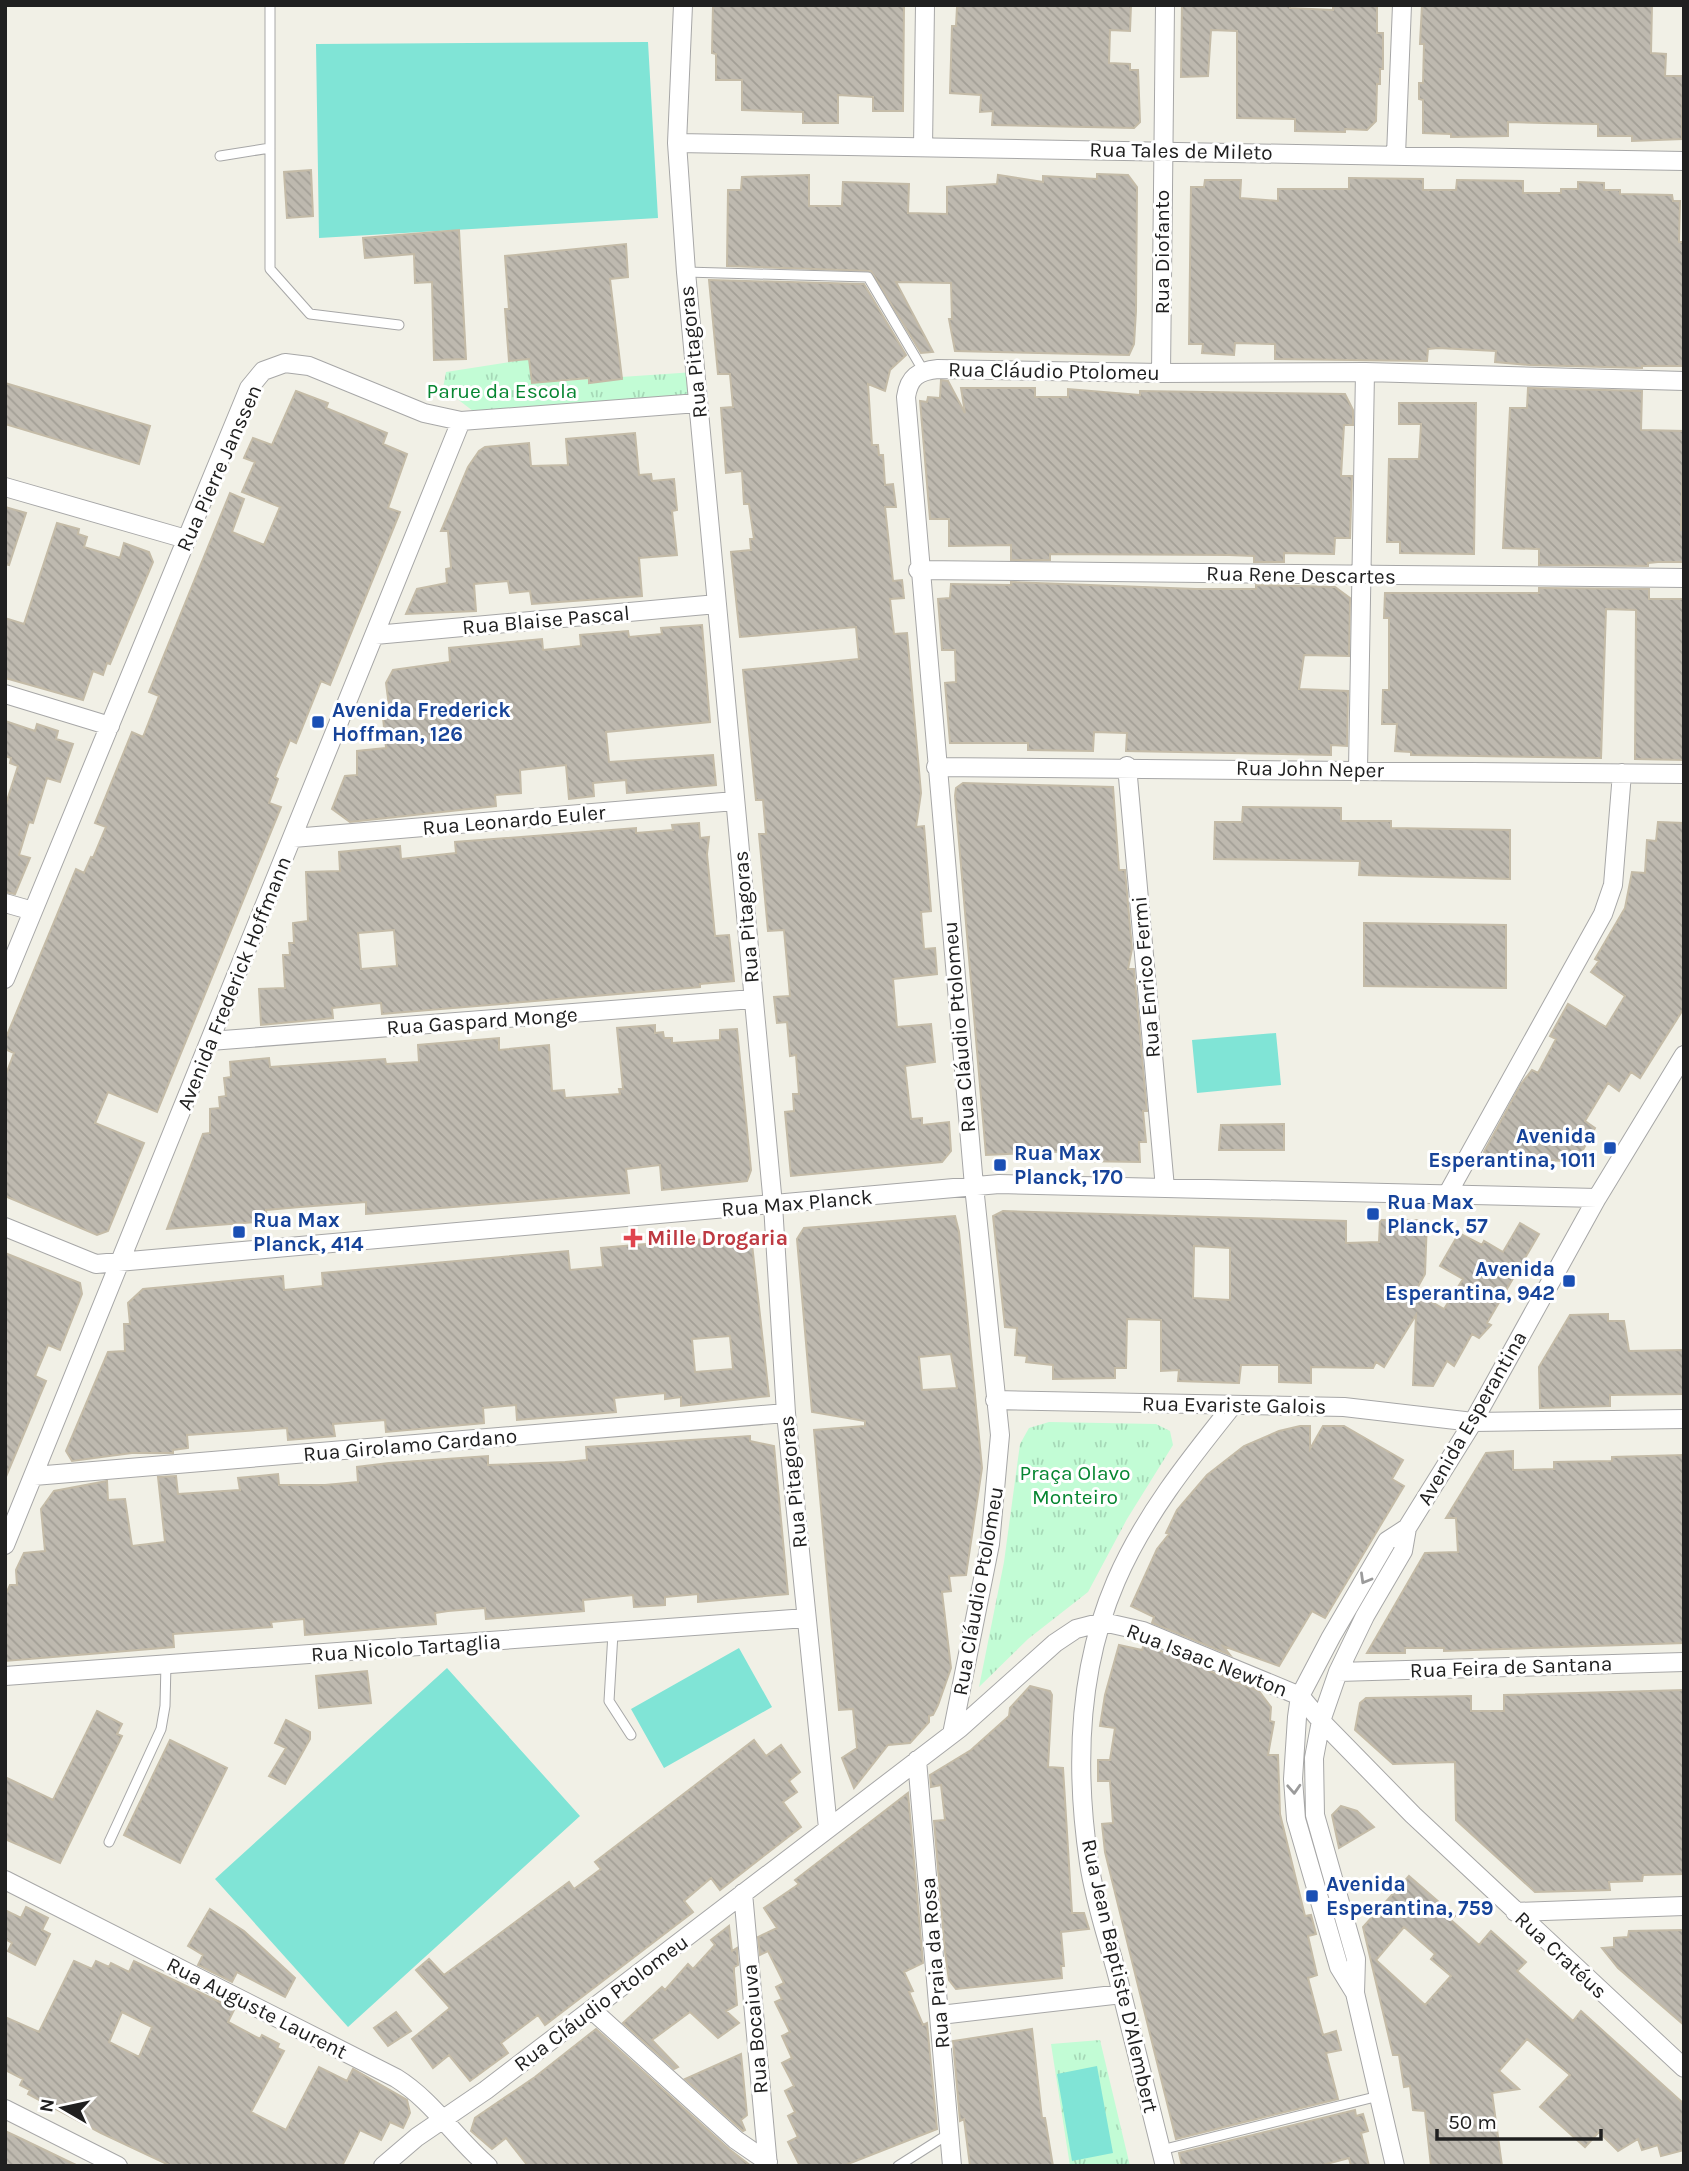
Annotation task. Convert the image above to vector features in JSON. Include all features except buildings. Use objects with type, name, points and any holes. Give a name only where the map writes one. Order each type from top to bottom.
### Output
[{"type":"street","name":"Rua Pitagoras","points":[[683,5],[677,143],[686,272],[774,1205],[786,1413],[828,1828]]},
{"type":"street","points":[[923,147],[925,5]]},
{"type":"street","name":"Rua Diofanto","points":[[1161,373],[1165,5]]},
{"type":"street","points":[[1396,155],[1402,5]]},
{"type":"street","name":"Rua Tales de Mileto","points":[[677,143],[1684,161]]},
{"type":"street","name":"Rua Pierre Janssen","points":[[5,979],[249,388],[263,371],[285,363],[309,366],[424,413],[461,421],[698,403]]},
{"type":"street","name":"Rua Cláudio Ptolomeu","points":[[383,2166],[592,2010],[952,1734],[990,1544],[1000,1446],[918,570],[905,397],[907,385],[923,370],[1366,372],[1684,381]]},
{"type":"street","points":[[1358,770],[1366,372]]},
{"type":"street","name":"Avenida Frederick Hoffmann","points":[[5,1545],[461,421]]},
{"type":"street","points":[[5,487],[186,539]]},
{"type":"street","name":"Rua Rene Descartes","points":[[918,570],[1684,578]]},
{"type":"street","name":"Rua Blaise Pascal","points":[[375,635],[717,604]]},
{"type":"street","points":[[5,694],[110,726]]},
{"type":"street","name":"Rua John Neper","points":[[936,766],[1684,774]]},
{"type":"street","name":"Rua Enrico Fermi","points":[[1127,766],[1165,1188]]},
{"type":"street","points":[[1448,1193],[1604,914],[1613,885],[1622,773]]},
{"type":"street","name":"Rua Leonardo Euler","points":[[293,838],[735,801]]},
{"type":"street","points":[[5,903],[33,911]]},
{"type":"street","name":"Rua Gaspard Monge","points":[[210,1041],[753,999]]},
{"type":"street","name":"Avenida Esperantina","points":[[1395,2166],[1355,1993],[1356,1959],[1315,1815],[1314,1758],[1321,1721],[1338,1672],[1365,1616],[1403,1551],[1407,1528],[1473,1422],[1597,1198],[1684,1055]]},
{"type":"street","name":"Rua Max Planck","points":[[5,1227],[96,1264],[974,1186],[1448,1193],[1597,1198]]},
{"type":"street","name":"Rua Evariste Galois","points":[[995,1400],[1344,1407],[1473,1422],[1684,1419]]},
{"type":"street","name":"Rua Jean Baptiste D'Alembert","points":[[1163,2158],[1089,1865],[1081,1790],[1082,1720],[1091,1665],[1115,1582],[1144,1527],[1185,1465],[1233,1405]]},
{"type":"street","name":"Rua Girolamo Cardano","points":[[34,1476],[786,1413]]},
{"type":"street","name":"Avenida Esperantina","points":[[1355,1993],[1339,1966],[1296,1819],[1293,1779],[1300,1696],[1387,1541],[1407,1528]]},
{"type":"street","name":"Rua Nicolo Tartaglia","points":[[5,1676],[806,1618]]},
{"type":"street","name":"Rua Isaac Newton","points":[[952,1734],[1055,1643],[1076,1629],[1104,1622],[1143,1631],[1300,1696],[1321,1721]]},
{"type":"street","name":"Rua Feira de Santana","points":[[1338,1672],[1684,1662]]},
{"type":"street","name":"Rua Cratéus","points":[[1321,1721],[1515,1912],[1684,2068]]},
{"type":"street","name":"Rua Praia da Rosa","points":[[917,1760],[952,2166]]},
{"type":"street","name":"Rua Auguste Laurent","points":[[5,1880],[396,2078],[427,2101],[488,2166]]},
{"type":"street","name":"Rua Bocaiuva","points":[[743,1893],[768,2164]]},
{"type":"street","points":[[1515,1912],[1684,1906]]},
{"type":"street","points":[[940,2015],[1122,1994]]},
{"type":"street","points":[[592,2010],[736,2140],[768,2164]]},
{"type":"street","points":[[5,2109],[118,2166]]},
{"type":"lane","points":[[270,5],[270,269],[310,314],[399,325]]},
{"type":"lane","points":[[220,156],[270,148]]},
{"type":"lane","points":[[686,272],[868,277],[923,370]]},
{"type":"lane","points":[[613,1633],[609,1701],[631,1735]]},
{"type":"lane","points":[[108,1842],[161,1729],[165,1706],[166,1663]]},
{"type":"lane","points":[[1163,2158],[1379,2096]]},
{"type":"lane","points":[[898,2166],[950,2133]]},
{"type":"green space","name":"Parue da Escola","points":[[529,359],[532,383],[695,372],[698,403],[486,421],[443,388],[446,372]]},
{"type":"green space","name":"Praça Olavo Monteiro","points":[[1049,1422],[1156,1424],[1170,1431],[1173,1445],[1127,1519],[1088,1592],[1028,1639],[979,1687],[1004,1562],[1020,1444],[1029,1428]]},
{"type":"green space","points":[[1100,2040],[1130,2166],[1070,2166],[1051,2044]]},
{"type":"shaded area","points":[[648,42],[658,218],[319,238],[316,44]]},
{"type":"shaded area","points":[[1276,1033],[1281,1085],[1197,1093],[1192,1040]]},
{"type":"shaded area","points":[[739,1648],[772,1707],[664,1768],[631,1709]]},
{"type":"shaded area","points":[[447,1668],[580,1816],[348,2027],[215,1879]]},
{"type":"shaded area","points":[[1097,2066],[1113,2153],[1072,2161],[1057,2074]]},
{"type":"place","name":"Avenida Frederick Hoffman, 126","points":[[318,722]]},
{"type":"place","name":"Avenida Esperantina, 1011","points":[[1610,1148]]},
{"type":"place","name":"Rua Max Planck, 170","points":[[1000,1165]]},
{"type":"place","name":"Rua Max Planck, 57","points":[[1373,1214]]},
{"type":"place","name":"Rua Max Planck, 414","points":[[239,1232]]},
{"type":"place","name":"Mille Drogaria","points":[[633,1238]]},
{"type":"place","name":"Avenida Esperantina, 942","points":[[1569,1281]]},
{"type":"place","name":"Avenida Esperantina, 759","points":[[1312,1896]]}]
